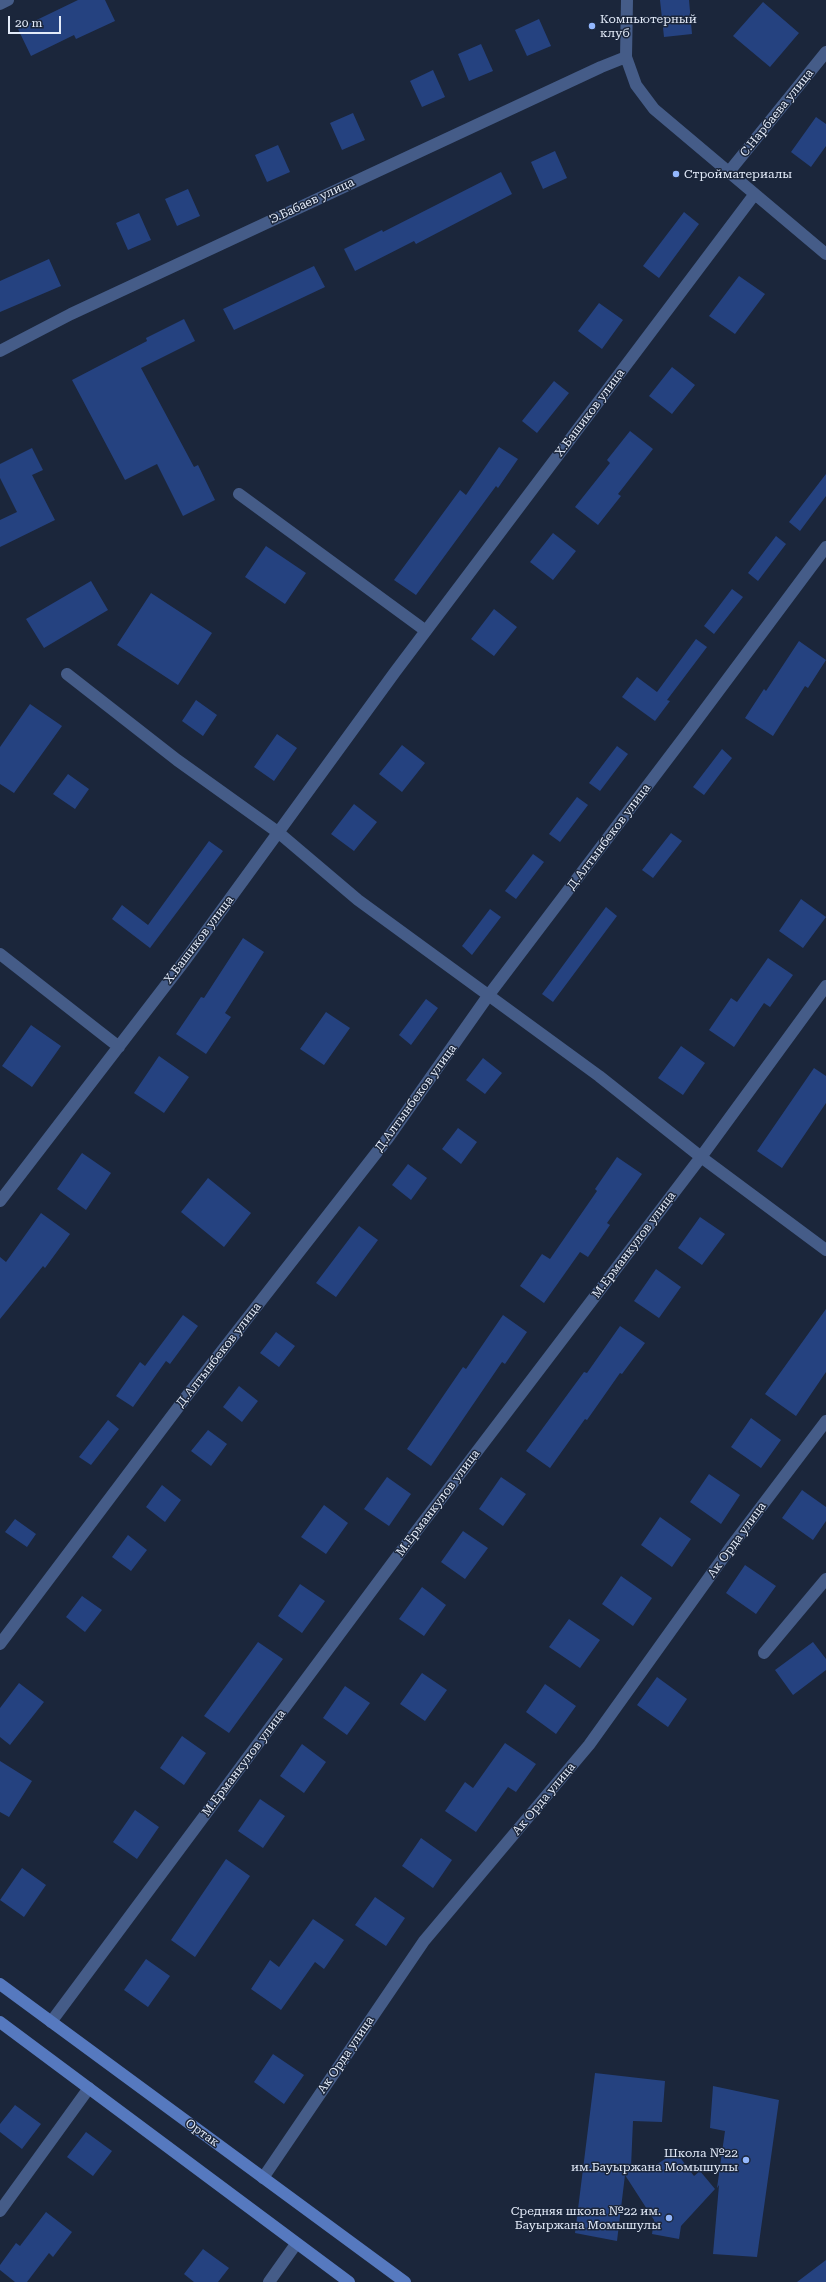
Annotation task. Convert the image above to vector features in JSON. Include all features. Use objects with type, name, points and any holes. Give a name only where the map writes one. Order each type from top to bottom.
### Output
[{"type":"street","points":[[0,4],[8,0]]},
{"type":"street","points":[[627,0],[626,57],[636,85],[654,109],[754,195],[826,254]]},
{"type":"street","name":"С.Нарбаева улица","points":[[728,173],[826,52]]},
{"type":"street","name":"Э.Бабаев улица","points":[[0,351],[71,314],[600,67],[626,57]]},
{"type":"street","name":"Х.Башиков улица","points":[[0,1201],[119,1047],[279,833],[426,631],[754,195]]},
{"type":"street","points":[[239,494],[426,631]]},
{"type":"street","name":"Д.Алтынбеков улица","points":[[0,1644],[189,1393],[388,1138],[488,996],[826,547]]},
{"type":"street","points":[[67,674],[177,760],[279,833],[358,900],[599,1076],[701,1156],[826,1250]]},
{"type":"street","points":[[0,954],[119,1047]]},
{"type":"street","name":"М.Ерманкулов улица","points":[[51,2022],[402,1550],[701,1156],[826,986]]},
{"type":"street","name":"Ак Орда улица","points":[[263,2178],[424,1941],[589,1745],[733,1544],[826,1421]]},
{"type":"street","points":[[764,1653],[826,1579]]},
{"type":"street","name":"Ортак","points":[[0,1984],[405,2282]]},
{"type":"street","points":[[0,2022],[349,2282]]},
{"type":"street","points":[[0,2211],[89,2088]]},
{"type":"street","points":[[269,2282],[296,2244]]},
{"type":"building","points":[[78,0],[105,0],[115,21],[76,39],[74,35],[31,56],[18,29]]},
{"type":"building","points":[[660,0],[689,0],[692,34],[664,37]]},
{"type":"building","points":[[763,2],[799,33],[770,67],[733,36]]},
{"type":"building","points":[[539,19],[551,46],[527,56],[515,30]]},
{"type":"building","points":[[481,44],[493,71],[469,81],[458,54]]},
{"type":"building","points":[[433,70],[445,97],[422,107],[410,81]]},
{"type":"building","points":[[353,113],[365,140],[342,150],[330,123]]},
{"type":"building","points":[[816,117],[826,124],[826,146],[811,167],[791,152]]},
{"type":"building","points":[[278,145],[290,172],[267,182],[255,155]]},
{"type":"building","points":[[555,151],[567,178],[543,189],[531,162]]},
{"type":"building","points":[[501,172],[512,194],[416,244],[414,241],[355,271],[344,249],[382,230],[383,232]]},
{"type":"building","points":[[188,189],[200,216],[177,226],[165,199]]},
{"type":"building","points":[[684,212],[699,224],[659,278],[643,266]]},
{"type":"building","points":[[139,213],[151,240],[128,250],[116,223]]},
{"type":"building","points":[[49,259],[61,286],[0,312],[0,281]]},
{"type":"building","points":[[314,266],[325,287],[234,330],[223,309]]},
{"type":"building","points":[[739,276],[765,294],[735,334],[709,316]]},
{"type":"building","points":[[599,303],[623,320],[602,349],[578,331]]},
{"type":"building","points":[[184,319],[195,341],[141,368],[194,467],[198,465],[215,500],[183,516],[157,464],[125,480],[72,380],[147,341],[146,338]]},
{"type":"building","points":[[672,367],[695,385],[672,414],[649,396]]},
{"type":"building","points":[[554,381],[569,393],[537,433],[522,421]]},
{"type":"building","points":[[630,431],[653,449],[618,494],[621,496],[598,525],[575,507],[610,463],[607,460]]},
{"type":"building","points":[[499,447],[518,459],[498,488],[496,486],[416,595],[394,580],[460,490],[466,495]]},
{"type":"building","points":[[32,448],[43,470],[32,475],[55,520],[0,547],[0,520],[17,512],[0,478],[0,464]]},
{"type":"building","points":[[826,474],[826,496],[800,531],[789,522]]},
{"type":"building","points":[[553,533],[576,551],[553,580],[530,562]]},
{"type":"building","points":[[776,536],[786,544],[758,581],[748,573]]},
{"type":"building","points":[[266,546],[306,573],[285,604],[245,577]]},
{"type":"building","points":[[91,581],[108,610],[44,648],[26,619]]},
{"type":"building","points":[[732,589],[743,597],[714,634],[704,626]]},
{"type":"building","points":[[151,593],[212,633],[178,685],[117,645]]},
{"type":"building","points":[[494,609],[517,627],[494,656],[471,639]]},
{"type":"building","points":[[696,639],[707,647],[667,700],[670,701],[655,721],[622,697],[637,677],[657,692]]},
{"type":"building","points":[[799,641],[826,660],[808,688],[805,686],[773,736],[745,718],[764,689],[766,691]]},
{"type":"building","points":[[196,700],[217,715],[203,736],[182,721]]},
{"type":"building","points":[[30,704],[62,726],[14,793],[0,784],[0,747]]},
{"type":"building","points":[[277,734],[297,748],[274,781],[254,767]]},
{"type":"building","points":[[402,745],[425,763],[402,792],[379,774]]},
{"type":"building","points":[[617,746],[628,754],[600,791],[589,783]]},
{"type":"building","points":[[722,749],[732,758],[704,795],[693,787]]},
{"type":"building","points":[[68,774],[89,789],[75,809],[53,794]]},
{"type":"building","points":[[577,797],[588,805],[560,842],[549,834]]},
{"type":"building","points":[[354,804],[377,822],[354,851],[331,834]]},
{"type":"building","points":[[671,833],[682,841],[653,878],[642,870]]},
{"type":"building","points":[[209,841],[223,851],[150,948],[112,919],[122,905],[148,925]]},
{"type":"building","points":[[533,854],[544,862],[516,899],[505,891]]},
{"type":"building","points":[[801,899],[826,917],[803,948],[779,931]]},
{"type":"building","points":[[606,907],[617,916],[553,1002],[542,994]]},
{"type":"building","points":[[490,909],[501,917],[472,955],[462,946]]},
{"type":"building","points":[[243,938],[264,952],[225,1013],[231,1017],[206,1054],[176,1034],[201,997],[204,998]]},
{"type":"building","points":[[768,958],[793,975],[770,1007],[764,1003],[734,1047],[709,1030],[731,998],[737,1002]]},
{"type":"building","points":[[426,999],[438,1008],[411,1045],[399,1035]]},
{"type":"building","points":[[326,1012],[350,1028],[324,1065],[300,1049]]},
{"type":"building","points":[[31,1025],[61,1046],[32,1087],[2,1066]]},
{"type":"building","points":[[681,1046],[705,1063],[683,1095],[658,1078]]},
{"type":"building","points":[[159,1056],[189,1077],[164,1113],[134,1093]]},
{"type":"building","points":[[483,1058],[502,1073],[485,1094],[466,1080]]},
{"type":"building","points":[[814,1068],[826,1076],[826,1103],[782,1168],[757,1151]]},
{"type":"building","points":[[458,1128],[477,1142],[461,1164],[442,1149]]},
{"type":"building","points":[[82,1153],[111,1173],[86,1210],[57,1189]]},
{"type":"building","points":[[617,1157],[642,1174],[607,1223],[610,1225],[588,1257],[580,1252],[544,1303],[520,1286],[542,1254],[550,1259],[597,1191],[595,1189]]},
{"type":"building","points":[[408,1164],[427,1178],[411,1200],[392,1185]]},
{"type":"building","points":[[208,1178],[251,1213],[224,1247],[181,1212]]},
{"type":"building","points":[[41,1213],[70,1234],[45,1268],[43,1266],[0,1319],[0,1257],[6,1262]]},
{"type":"building","points":[[700,1217],[725,1234],[702,1265],[678,1248]]},
{"type":"building","points":[[359,1226],[378,1240],[336,1297],[316,1283]]},
{"type":"building","points":[[656,1269],[681,1287],[659,1318],[634,1301]]},
{"type":"building","points":[[826,1309],[826,1372],[796,1416],[765,1394]]},
{"type":"building","points":[[183,1315],[198,1326],[170,1364],[166,1361],[133,1407],[116,1396],[140,1362],[145,1366]]},
{"type":"building","points":[[503,1315],[527,1332],[505,1364],[502,1362],[431,1466],[407,1449],[463,1367],[466,1369]]},
{"type":"building","points":[[620,1326],[645,1343],[622,1374],[620,1373],[587,1420],[585,1419],[550,1468],[526,1451],[584,1372],[587,1373]]},
{"type":"building","points":[[276,1332],[295,1346],[279,1367],[260,1353]]},
{"type":"building","points":[[239,1386],[258,1401],[242,1422],[223,1407]]},
{"type":"building","points":[[751,1418],[781,1440],[761,1468],[731,1447]]},
{"type":"building","points":[[108,1420],[119,1429],[91,1465],[79,1457]]},
{"type":"building","points":[[208,1430],[227,1444],[211,1466],[191,1451]]},
{"type":"building","points":[[709,1474],[740,1495],[721,1524],[690,1502]]},
{"type":"building","points":[[387,1477],[411,1494],[389,1526],[364,1509]]},
{"type":"building","points":[[501,1477],[526,1494],[503,1526],[479,1509]]},
{"type":"building","points":[[162,1485],[181,1500],[165,1522],[146,1507]]},
{"type":"building","points":[[802,1490],[826,1507],[826,1521],[813,1540],[782,1518]]},
{"type":"building","points":[[324,1505],[348,1523],[326,1554],[301,1537]]},
{"type":"building","points":[[660,1517],[691,1539],[672,1567],[641,1545]]},
{"type":"building","points":[[15,1519],[36,1534],[27,1547],[5,1532]]},
{"type":"building","points":[[463,1531],[488,1548],[465,1579],[441,1562]]},
{"type":"building","points":[[128,1535],[147,1550],[131,1571],[112,1557]]},
{"type":"building","points":[[745,1565],[776,1586],[756,1614],[726,1593]]},
{"type":"building","points":[[621,1576],[652,1598],[633,1626],[602,1604]]},
{"type":"building","points":[[300,1584],[325,1601],[302,1633],[278,1616]]},
{"type":"building","points":[[422,1587],[446,1605],[424,1636],[399,1619]]},
{"type":"building","points":[[82,1596],[102,1610],[85,1632],[66,1617]]},
{"type":"building","points":[[569,1619],[600,1640],[580,1668],[549,1647]]},
{"type":"building","points":[[258,1642],[283,1659],[229,1733],[204,1716]]},
{"type":"building","points":[[813,1642],[826,1659],[826,1670],[793,1695],[775,1670]]},
{"type":"building","points":[[422,1673],[447,1690],[425,1721],[400,1704]]},
{"type":"building","points":[[657,1677],[687,1699],[668,1727],[637,1705]]},
{"type":"building","points":[[19,1683],[44,1702],[10,1745],[0,1737],[0,1708]]},
{"type":"building","points":[[545,1684],[576,1706],[556,1734],[526,1712]]},
{"type":"building","points":[[345,1686],[370,1703],[347,1735],[323,1718]]},
{"type":"building","points":[[182,1736],[206,1753],[184,1785],[160,1768]]},
{"type":"building","points":[[505,1743],[536,1764],[516,1792],[508,1787],[476,1832],[445,1811],[465,1782],[473,1788]]},
{"type":"building","points":[[302,1744],[326,1762],[304,1793],[280,1776]]},
{"type":"building","points":[[0,1761],[32,1781],[9,1817],[0,1812]]},
{"type":"building","points":[[260,1799],[285,1816],[263,1848],[238,1831]]},
{"type":"building","points":[[135,1810],[159,1827],[137,1859],[113,1842]]},
{"type":"building","points":[[421,1838],[452,1860],[433,1888],[402,1866]]},
{"type":"building","points":[[226,1859],[250,1876],[195,1957],[171,1940]]},
{"type":"building","points":[[22,1868],[46,1885],[24,1917],[0,1900]]},
{"type":"building","points":[[375,1897],[405,1918],[386,1946],[355,1925]]},
{"type":"building","points":[[313,1919],[344,1940],[324,1969],[315,1962],[281,2010],[251,1989],[270,1960],[279,1967]]},
{"type":"building","points":[[146,1959],[170,1976],[148,2007],[124,1990]]},
{"type":"building","points":[[273,2054],[304,2075],[284,2104],[254,2082]]},
{"type":"building","points":[[595,2073],[665,2081],[662,2122],[633,2121],[631,2167],[651,2168],[676,2152],[694,2176],[700,2171],[715,2189],[681,2226],[679,2239],[652,2234],[654,2220],[625,2175],[617,2241],[575,2233]]},
{"type":"building","points":[[713,2086],[779,2100],[757,2257],[713,2254],[719,2185],[717,2188],[725,2131],[710,2128]]},
{"type":"building","points":[[15,2105],[41,2124],[22,2149],[0,2132],[0,2124]]},
{"type":"building","points":[[86,2132],[112,2151],[93,2176],[67,2157]]},
{"type":"building","points":[[46,2212],[72,2232],[53,2257],[49,2253],[27,2282],[15,2282],[0,2270],[0,2265],[16,2243],[20,2246]]},
{"type":"building","points":[[203,2249],[229,2268],[218,2282],[194,2282],[184,2274]]},
{"type":"building","points":[[826,2260],[826,2282],[797,2282]]},
{"type":"place","name":"Компьютерный клуб","points":[[592,26]]},
{"type":"place","name":"Стройматериалы","points":[[676,174]]},
{"type":"place","name":"Школа №22 им.Бауыржана Момышулы","points":[[746,2160]]},
{"type":"place","name":"Средняя школа №22 им. Бауыржана Момышулы","points":[[669,2218]]}]
